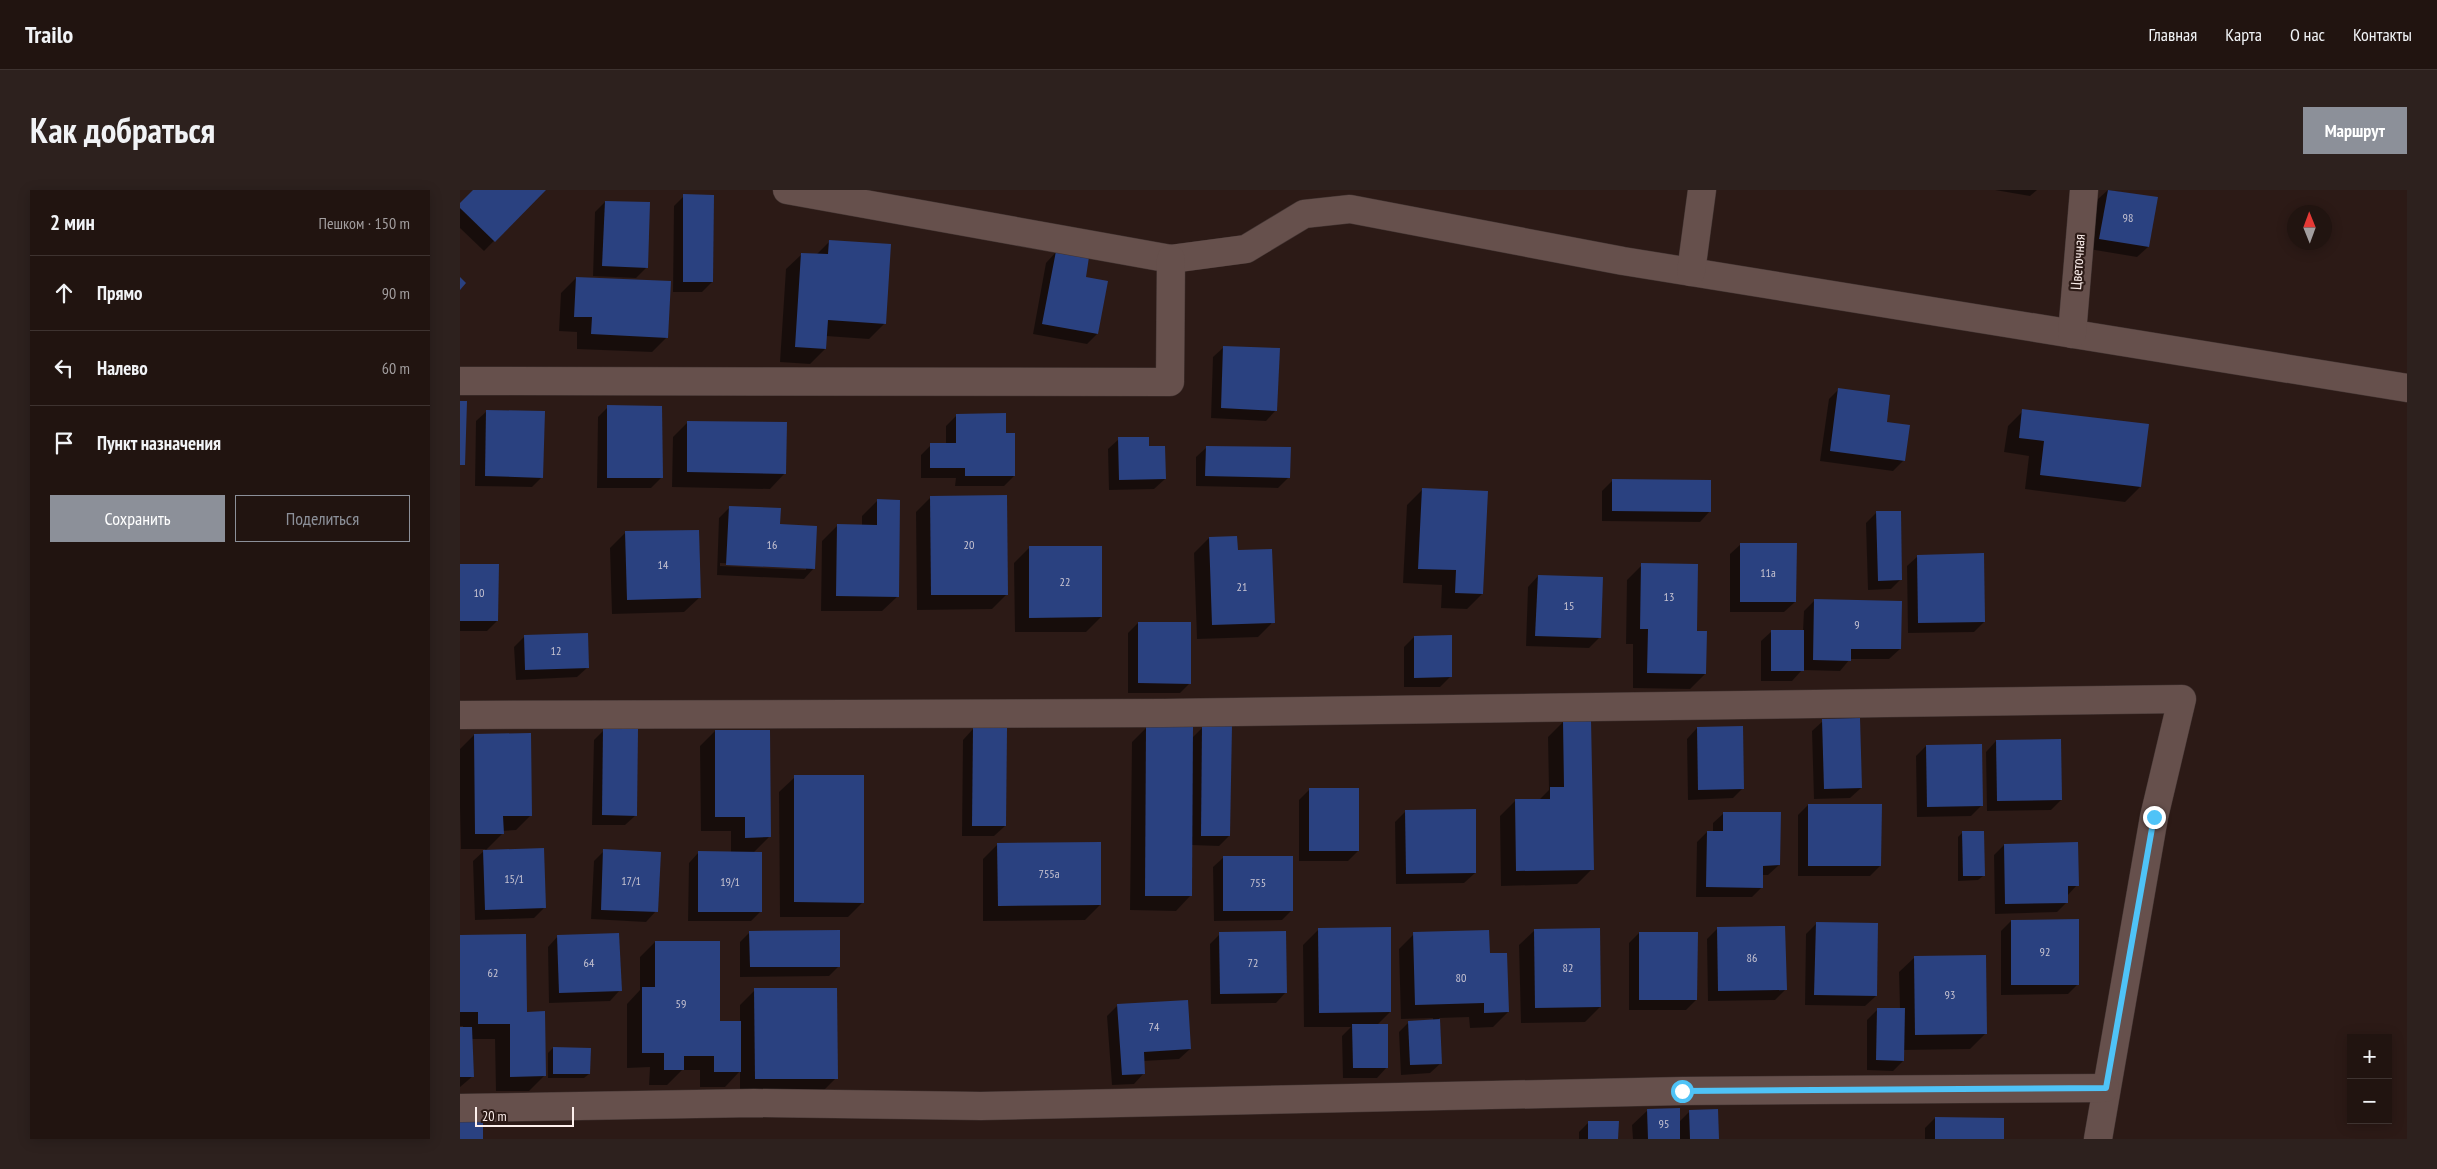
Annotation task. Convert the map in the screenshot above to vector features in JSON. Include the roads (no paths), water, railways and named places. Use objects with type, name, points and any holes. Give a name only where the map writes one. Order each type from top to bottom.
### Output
[{"type":"street","points":[[787,190],[1171,259],[1246,249],[1304,214],[1320,201],[1350,209],[1623,261],[2407,388]]},
{"type":"street","points":[[1691,272],[1702,190]]},
{"type":"street","name":"Цветочная","points":[[2072,334],[2084,190]]},
{"type":"street","points":[[460,381],[1170,382],[1171,259]]},
{"type":"street","points":[[460,715],[1164,713],[2182,699],[2154,817],[2098,1139]]},
{"type":"street","points":[[460,1108],[754,1103],[981,1106],[1673,1091],[2106,1088]]}]
